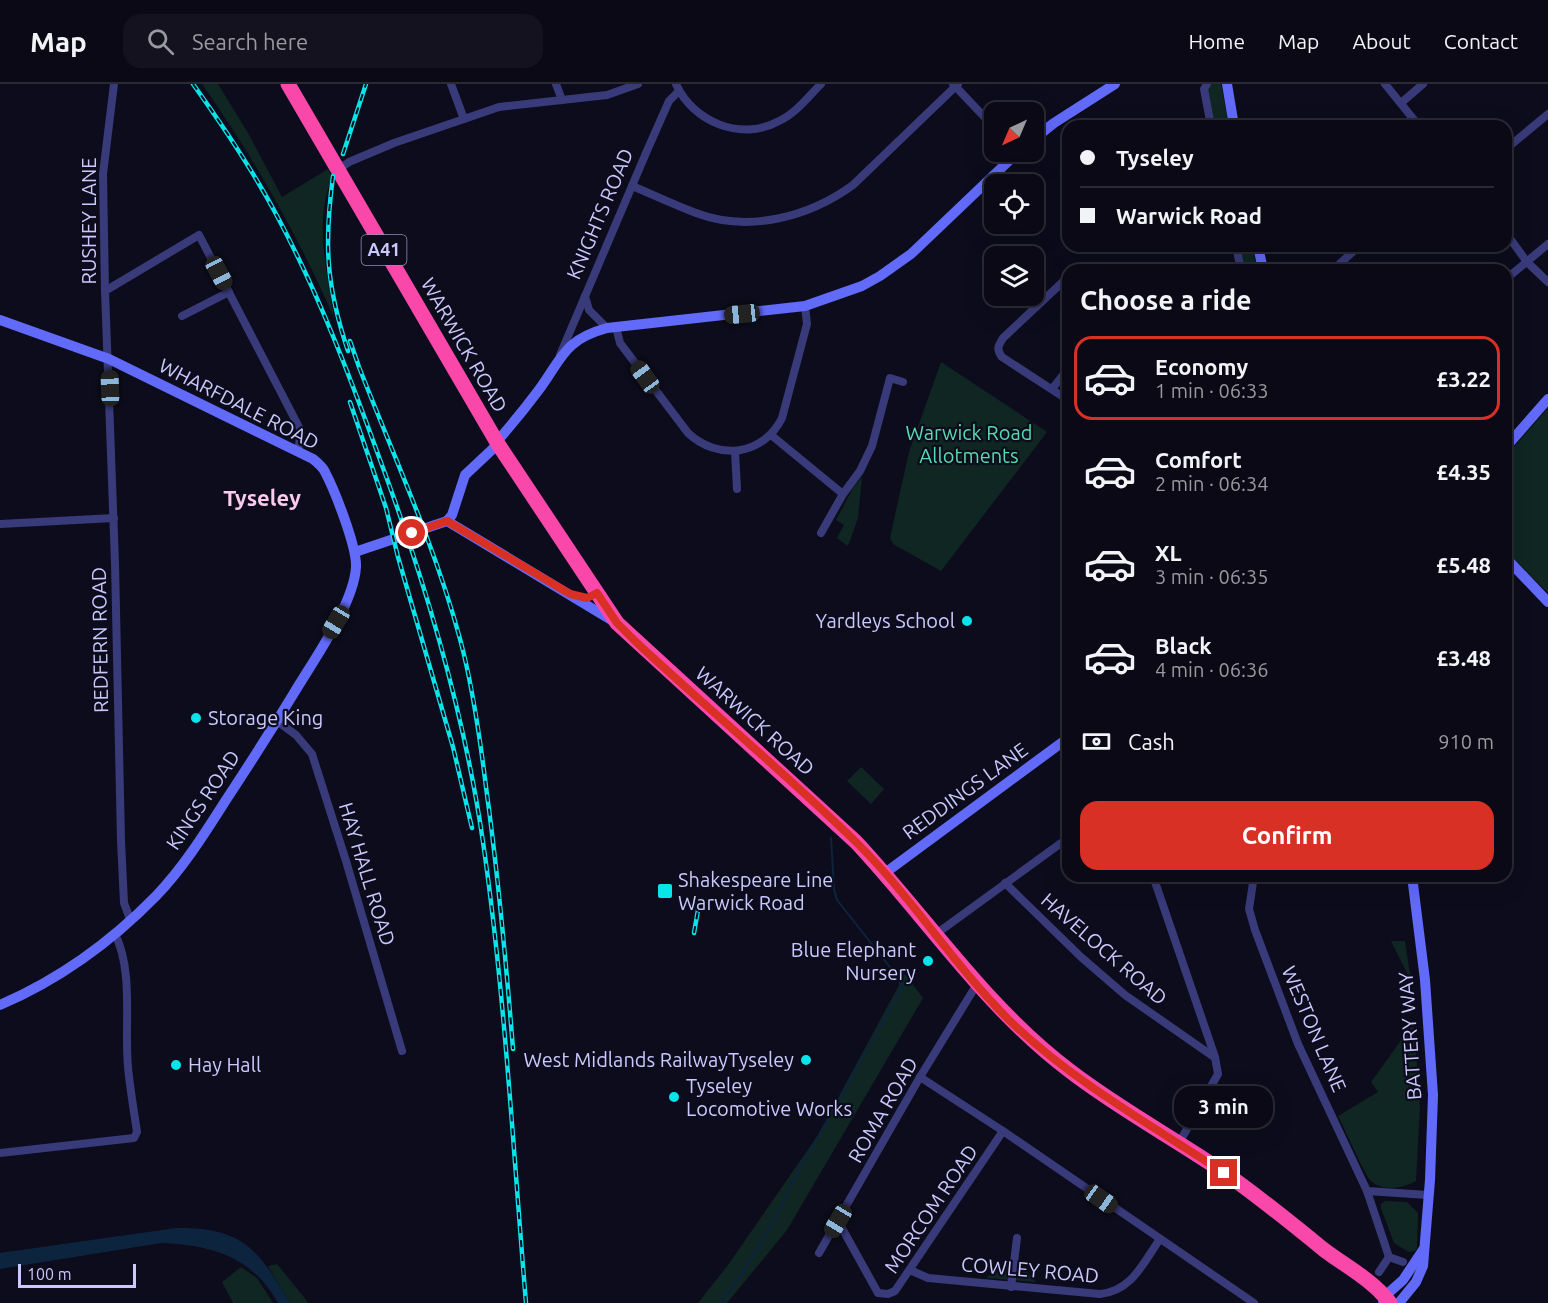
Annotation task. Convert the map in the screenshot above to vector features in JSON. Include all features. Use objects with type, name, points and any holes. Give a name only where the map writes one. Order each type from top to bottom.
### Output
[{"type":"highway","name":"WARWICK ROAD","points":[[288,84],[498,444],[617,623],[659,664],[822,810],[885,873],[977,984],[1014,1024],[1070,1071],[1224,1173],[1339,1261],[1384,1301]]},
{"type":"street","name":"RUSHEY LANE","points":[[109,359],[103,174],[114,84]]},
{"type":"street","points":[[451,84],[464,119]]},
{"type":"street","points":[[556,84],[562,100]]},
{"type":"street","points":[[338,170],[394,142],[499,107],[607,95],[638,84]]},
{"type":"street","points":[[677,87],[687,103],[712,122],[726,127],[745,129],[763,128],[779,121],[796,109],[821,84]]},
{"type":"street","points":[[1044,132],[1115,84]]},
{"type":"street","points":[[1207,84],[1204,89],[1210,120]]},
{"type":"street","points":[[1227,84],[1233,120]]},
{"type":"street","points":[[1385,84],[1414,120]]},
{"type":"street","points":[[1401,104],[1424,84]]},
{"type":"street","points":[[632,186],[697,214],[722,220],[772,220],[801,213],[838,196],[853,185],[955,85],[984,116]]},
{"type":"street","name":"KNIGHTS ROAD","points":[[447,521],[452,515],[465,475],[498,444],[500,438],[539,390],[560,355],[664,112],[677,87]]},
{"type":"street","points":[[1512,144],[1548,114]]},
{"type":"street","name":"KNIGHTS ROAD","points":[[560,355],[589,333],[611,328],[805,306],[862,286],[911,254],[1008,162]]},
{"type":"street","points":[[105,291],[199,235],[301,431],[298,451]]},
{"type":"street","points":[[1512,241],[1527,262],[1548,282]]},
{"type":"street","points":[[1512,274],[1548,244]]},
{"type":"street","points":[[1340,264],[1352,252]]},
{"type":"street","points":[[1062,283],[1002,338],[998,351],[1002,357],[1062,396]]},
{"type":"street","points":[[182,316],[229,292]]},
{"type":"street","points":[[585,297],[590,310],[611,328],[688,433],[699,444],[712,449],[735,451],[757,444],[771,435],[782,418],[807,324],[805,306]]},
{"type":"street","name":"WHARFDALE ROAD","points":[[0,320],[109,359],[314,459],[324,470],[361,550]]},
{"type":"street","name":"REDFERN ROAD","points":[[109,359],[121,841],[124,903],[130,919]]},
{"type":"street","points":[[1052,389],[1062,376]]},
{"type":"street","points":[[821,533],[843,494],[860,471],[872,446],[890,378],[903,382]]},
{"type":"street","points":[[1512,440],[1548,399]]},
{"type":"street","points":[[771,435],[843,494]]},
{"type":"street","points":[[735,451],[737,489]]},
{"type":"street","points":[[0,524],[114,518]]},
{"type":"street","points":[[361,550],[447,521],[617,623]]},
{"type":"street","name":"KINGS ROAD","points":[[0,1005],[60,975],[115,934],[156,896],[189,855],[277,721],[336,622],[354,582],[361,550]]},
{"type":"street","points":[[1512,564],[1548,602]]},
{"type":"street","points":[[570,594],[587,598],[597,593]]},
{"type":"street","name":"HAY HALL ROAD","points":[[277,721],[296,735],[312,754],[402,1051]]},
{"type":"street","name":"REDDINGS LANE","points":[[885,873],[1062,742]]},
{"type":"street","points":[[936,934],[1062,842]]},
{"type":"street","points":[[1155,882],[1215,1057],[1218,1074],[1179,1143]]},
{"type":"street","name":"WESTON LANE","points":[[1253,882],[1249,909],[1255,930],[1298,1044],[1367,1191],[1389,1257]]},
{"type":"street","name":"BATTERY WAY","points":[[1413,882],[1425,980],[1432,1069],[1428,1195]]},
{"type":"street","name":"HAVELOCK ROAD","points":[[1005,883],[1125,995],[1215,1057]]},
{"type":"street","points":[[0,1153],[134,1138],[137,1132],[128,1068],[125,970],[123,953],[115,934]]},
{"type":"street","name":"ROMA ROAD","points":[[819,1253],[920,1077],[977,984]]},
{"type":"street","points":[[920,1077],[1254,1303]]},
{"type":"street","name":"MORCOM ROAD","points":[[838,1221],[880,1294],[895,1291],[1003,1131]]},
{"type":"street","points":[[1367,1191],[1428,1195],[1423,1266],[1416,1281],[1400,1303]]},
{"type":"street","points":[[1011,1287],[1017,1238]]},
{"type":"street","name":"COWLEY ROAD","points":[[910,1270],[928,1278],[1011,1287],[1112,1293],[1123,1288],[1132,1280],[1160,1239]]},
{"type":"street","points":[[1384,1301],[1403,1280],[1423,1250]]},
{"type":"street","points":[[1380,1272],[1389,1257],[1403,1262]]},
{"type":"green space","points":[[202,84],[218,84],[248,133],[282,197],[328,169],[332,177],[327,194],[323,229],[334,318],[306,257],[274,198],[240,140]]},
{"type":"green space","points":[[1211,84],[1221,84],[1228,120],[1213,120],[1207,90]]},
{"type":"green space","points":[[1240,252],[1253,252],[1256,264],[1242,264]]},
{"type":"green space","name":"Warwick Road Allotments","points":[[941,362],[1047,432],[941,571],[893,544],[890,538],[909,452]]},
{"type":"green space","points":[[1548,408],[1548,593],[1512,557],[1512,449]]},
{"type":"green space","points":[[862,477],[858,518],[848,546],[837,538],[844,525],[836,520],[853,488]]},
{"type":"green space","points":[[861,767],[884,789],[871,804],[847,781]]},
{"type":"green space","points":[[1391,941],[1405,941],[1411,981]]},
{"type":"green space","points":[[905,974],[923,998],[787,1230],[727,1303],[698,1303],[728,1265],[818,1135]]},
{"type":"green space","points":[[1414,1027],[1420,1106],[1416,1181],[1406,1186],[1381,1187],[1368,1177],[1338,1116],[1378,1092],[1371,1082],[1410,1028]]},
{"type":"green space","points":[[1385,1201],[1407,1202],[1418,1213],[1415,1251],[1409,1252],[1394,1243],[1381,1208],[1381,1204]]},
{"type":"green space","points":[[1011,1259],[1018,1261],[1036,1282],[986,1278]]},
{"type":"green space","points":[[277,1264],[308,1303],[290,1303],[268,1266]]},
{"type":"green space","points":[[241,1267],[257,1278],[273,1303],[233,1303],[222,1282]]},
{"type":"water","points":[[176,1228],[218,1232],[246,1245],[269,1269],[290,1303],[278,1303],[256,1274],[229,1256],[180,1244],[161,1243],[0,1269],[0,1253]]},
{"type":"waterway","points":[[720,1303],[741,1274],[778,1213],[793,1181],[902,988],[897,976],[837,900],[834,889],[831,838]]},
{"type":"railway","points":[[193,84],[267,197],[319,303],[396,504],[441,647],[475,793],[491,899],[503,1014],[526,1303]]},
{"type":"railway","points":[[343,154],[366,84]]},
{"type":"railway","points":[[333,176],[328,223],[329,264],[335,305],[348,351]]},
{"type":"railway","points":[[350,341],[439,570],[465,657],[476,713],[490,820],[513,1049]]},
{"type":"railway","points":[[350,402],[386,508],[453,747],[472,828]]},
{"type":"railway","points":[[694,933],[698,910]]},
{"type":"place","name":"Yardleys School","points":[[967,621]]},
{"type":"place","name":"Storage King","points":[[196,718]]},
{"type":"place","name":"Shakespeare Line Warwick Road","points":[[665,891]]},
{"type":"place","name":"Blue Elephant Nursery","points":[[928,961]]},
{"type":"place","name":"West Midlands RailwayTyseley","points":[[806,1060]]},
{"type":"place","name":"Hay Hall","points":[[176,1065]]},
{"type":"place","name":"Tyseley Locomotive Works","points":[[674,1097]]},
{"type":"district","name":"Tyseley","points":[[262,498]]},
{"type":"route","points":[[412,533],[447,521],[570,594],[587,598],[597,593],[617,623],[636,642],[856,842],[905,896],[977,984],[1029,1039],[1095,1089],[1224,1173]]}]
